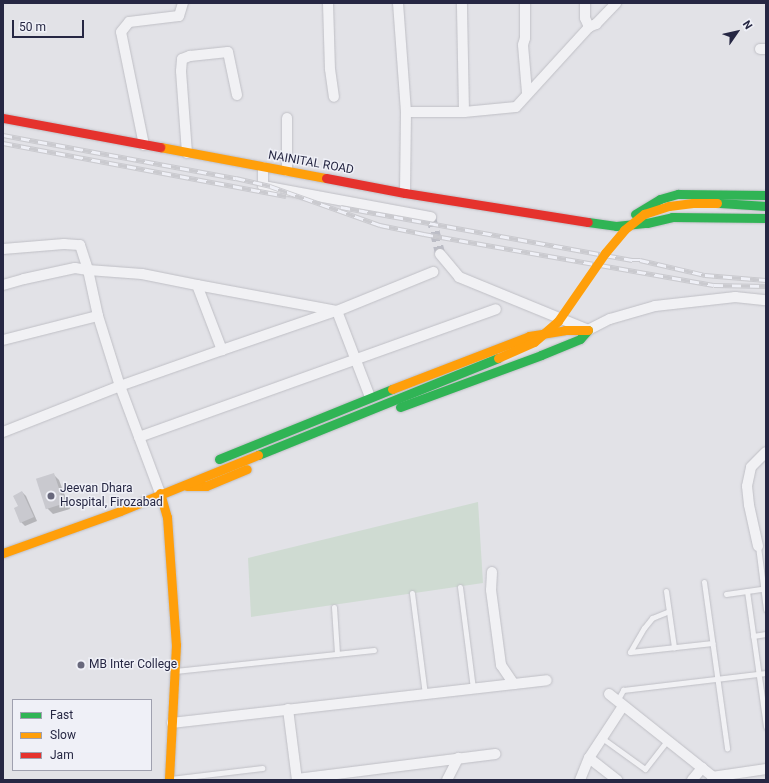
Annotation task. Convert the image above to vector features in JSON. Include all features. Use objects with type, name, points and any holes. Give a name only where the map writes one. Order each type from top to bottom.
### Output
[{"type":"street","points":[[144,145],[121,32],[129,22],[179,16],[183,3]]},
{"type":"street","points":[[328,3],[330,69],[334,97]]},
{"type":"street","points":[[398,3],[406,112],[405,193]]},
{"type":"street","points":[[462,3],[464,112]]},
{"type":"street","points":[[525,3],[525,38],[523,45],[526,93]]},
{"type":"street","points":[[585,3],[585,18],[588,27]]},
{"type":"street","points":[[406,112],[464,112],[516,107],[522,101],[526,93],[588,27],[596,24],[616,3]]},
{"type":"street","points":[[187,153],[181,71],[182,59],[190,56],[228,52],[237,95]]},
{"type":"street","name":"NAINITAL ROAD","points":[[3,118],[405,193],[616,226],[647,223],[672,217],[684,216],[766,218]]},
{"type":"street","points":[[287,118],[287,171]]},
{"type":"street","points":[[263,167],[263,186],[431,217]]},
{"type":"street","points":[[616,226],[660,199],[678,194],[766,195]]},
{"type":"street","points":[[3,553],[120,511],[160,493],[534,342],[558,321],[583,287],[605,253],[624,230],[644,214],[669,206],[693,203],[766,206]]},
{"type":"street","points":[[644,208],[647,223]]},
{"type":"street","points":[[3,249],[78,244],[82,249],[98,316],[120,386],[160,493],[167,517],[176,645],[169,779]]},
{"type":"street","points":[[440,254],[459,277],[588,330]]},
{"type":"street","points":[[3,285],[75,268],[142,274],[337,311]]},
{"type":"street","points":[[3,432],[120,386],[337,311],[433,272]]},
{"type":"street","points":[[197,285],[222,350]]},
{"type":"street","points":[[179,486],[206,486],[344,428],[580,339],[588,330],[610,319],[655,306],[735,297],[766,300]]},
{"type":"street","points":[[139,437],[355,361],[496,309]]},
{"type":"street","points":[[337,311],[370,397]]},
{"type":"street","points":[[3,340],[98,316]]},
{"type":"street","points":[[211,463],[370,397],[529,336],[564,330],[588,330]]},
{"type":"street","points":[[758,546],[749,505],[747,486],[751,467],[766,452]]},
{"type":"street","points":[[179,486],[190,472]]},
{"type":"street","points":[[492,572],[491,590],[501,665],[514,684]]},
{"type":"street","points":[[172,723],[547,680]]},
{"type":"street","points":[[580,780],[589,758],[602,738],[616,700],[715,778],[747,776],[766,770]]},
{"type":"street","points":[[288,709],[297,780],[495,754]]},
{"type":"street","points":[[447,780],[458,758]]},
{"type":"street","points":[[589,758],[617,780]]},
{"type":"street","points":[[692,780],[702,768]]},
{"type":"lane","points":[[758,546],[766,608]]},
{"type":"lane","points":[[704,582],[727,748]]},
{"type":"lane","points":[[460,587],[473,688]]},
{"type":"lane","points":[[726,594],[763,589]]},
{"type":"lane","points":[[666,591],[674,647]]},
{"type":"lane","points":[[747,591],[766,727]]},
{"type":"lane","points":[[412,593],[425,694]]},
{"type":"lane","points":[[334,607],[337,654]]},
{"type":"lane","points":[[669,611],[652,618],[644,628],[630,652],[712,643]]},
{"type":"lane","points":[[753,636],[766,634]]},
{"type":"lane","points":[[174,672],[374,650]]},
{"type":"lane","points":[[616,700],[623,690],[766,673]]},
{"type":"lane","points":[[602,738],[645,769],[667,741]]},
{"type":"lane","points":[[169,779],[262,768]]},
{"type":"shaded area","points":[[478,502],[483,583],[251,617],[248,558]]},
{"type":"building","points":[[54,473],[64,503],[46,509],[36,479]]},
{"type":"building","points":[[22,491],[34,517],[20,523],[14,508],[18,506],[13,496]]},
{"type":"tunnel","points":[[431,217],[440,254]]},
{"type":"railway","points":[[3,135],[236,178],[270,186],[380,225],[424,234],[714,285],[766,286]]},
{"type":"railway","points":[[3,143],[286,196]]},
{"type":"railway","points":[[341,207],[632,260],[640,260],[705,275],[766,280]]},
{"type":"traffic: fast","points":[[635,214],[660,199],[678,194],[766,195]]},
{"type":"traffic: fast","points":[[720,203],[766,206]]},
{"type":"traffic: fast","points":[[588,222],[616,226],[647,223],[672,217],[766,218]]},
{"type":"traffic: fast","points":[[400,407],[541,355],[580,339],[588,330]]},
{"type":"traffic: fast","points":[[258,455],[498,358]]},
{"type":"traffic: fast","points":[[219,459],[392,389]]},
{"type":"traffic: slow","points":[[160,147],[326,178]]},
{"type":"traffic: slow","points":[[498,358],[534,342],[558,321],[605,253],[624,230],[644,214],[669,206],[693,203],[717,203]]},
{"type":"traffic: slow","points":[[392,389],[529,336],[565,330],[588,330]]},
{"type":"traffic: slow","points":[[3,553],[120,511],[258,455]]},
{"type":"traffic: slow","points":[[187,486],[206,486],[247,469]]},
{"type":"traffic: slow","points":[[160,493],[167,517],[176,645],[169,780]]},
{"type":"traffic: jam","points":[[3,118],[160,147]]},
{"type":"traffic: jam","points":[[326,178],[405,193],[588,222]]},
{"type":"place","name":"Jeevan Dhara Hospital, Firozabad","points":[[51,496]]},
{"type":"place","name":"MB Inter College","points":[[81,665]]}]
